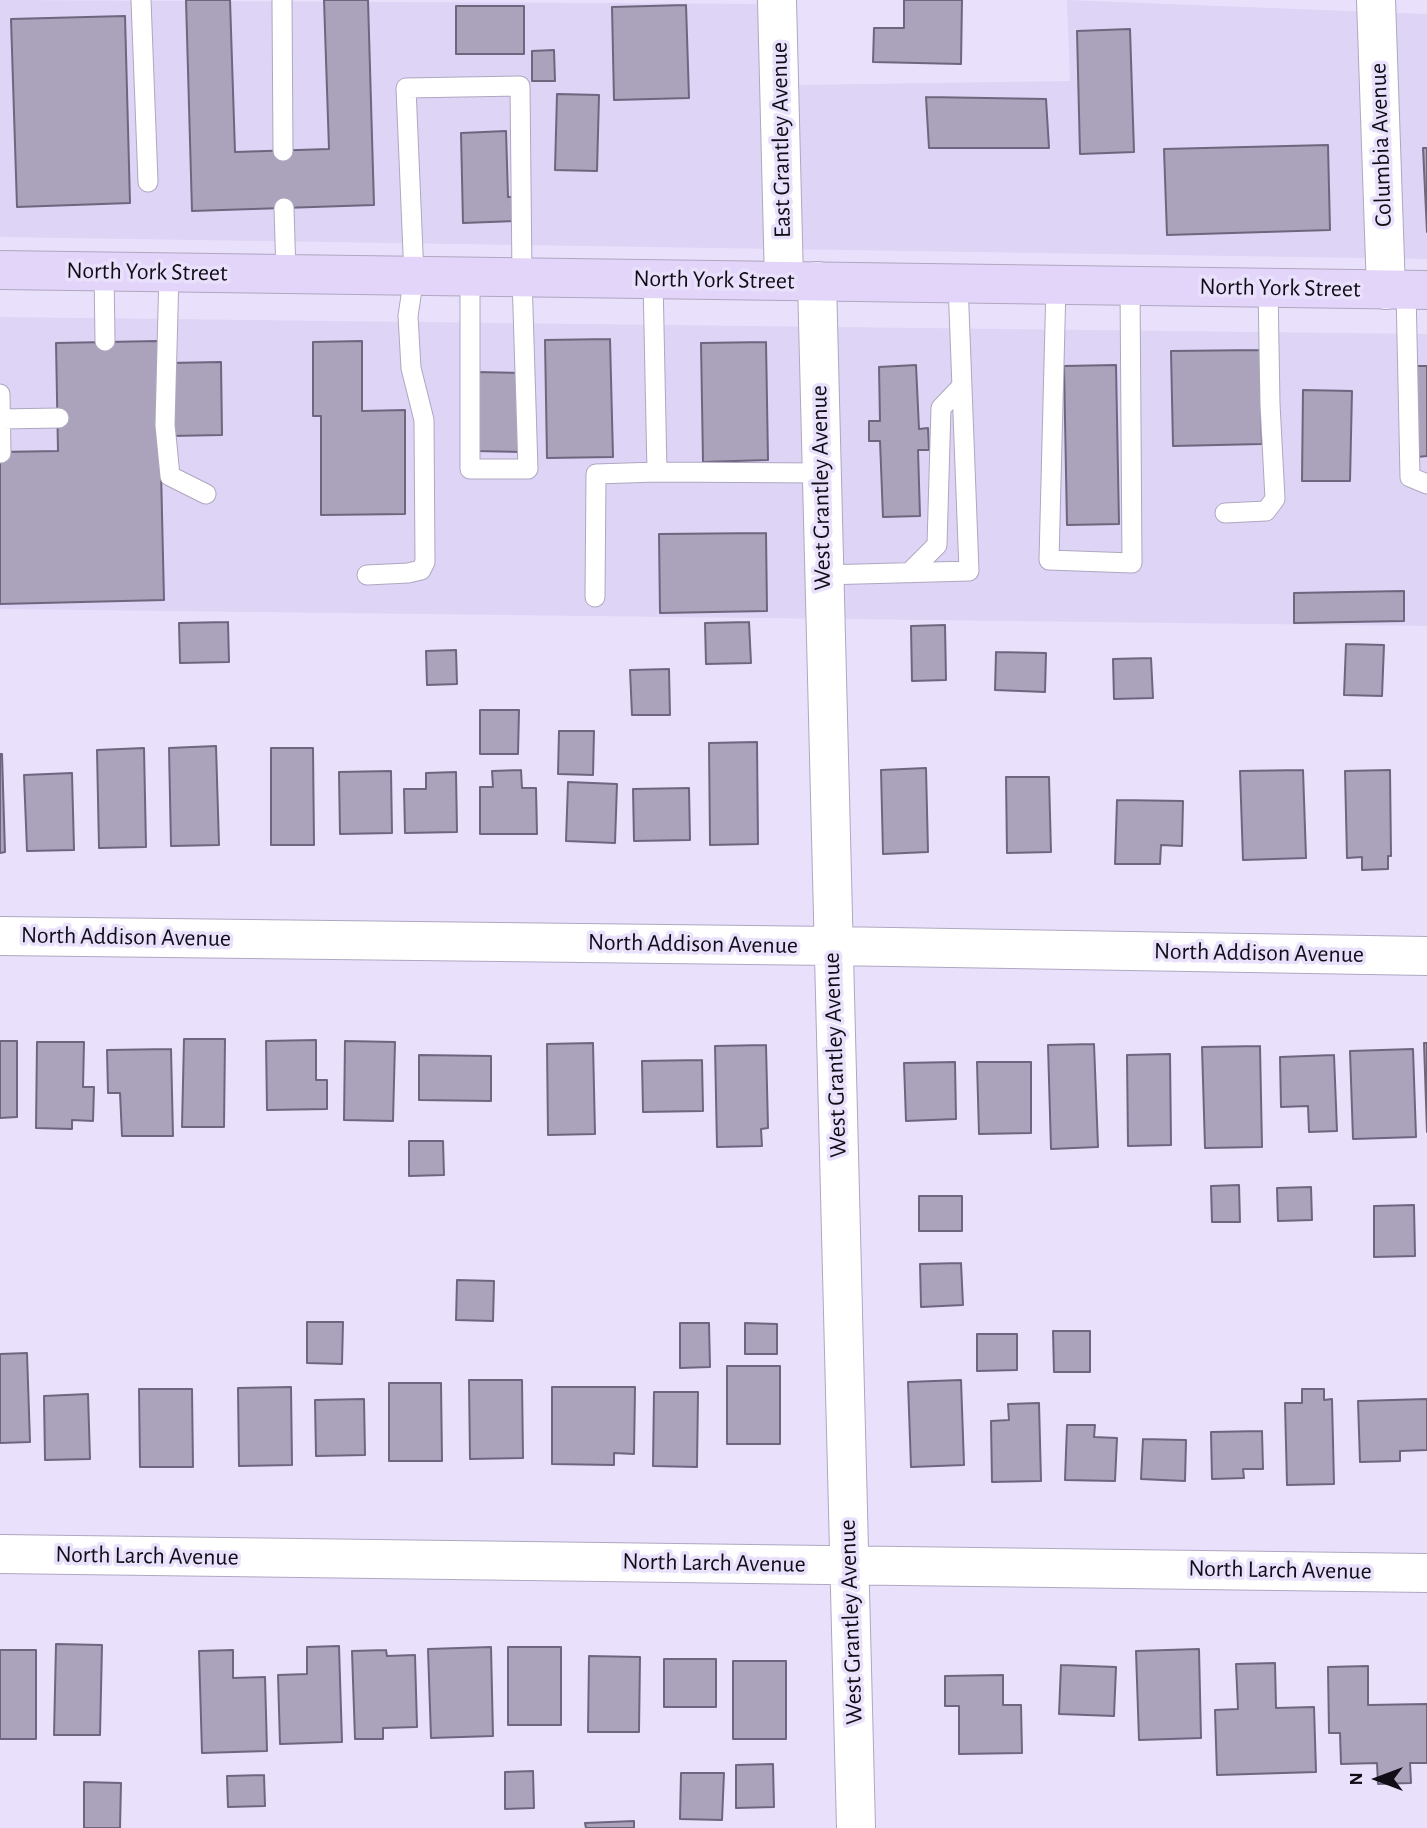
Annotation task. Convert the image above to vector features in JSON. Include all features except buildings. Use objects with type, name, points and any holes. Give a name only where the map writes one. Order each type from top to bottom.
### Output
[{"type":"main road","name":"North York Street","points":[[0,270],[1406,290]]},
{"type":"street","name":"East Grantley Avenue","points":[[777,0],[800,281]]},
{"type":"street","name":"Columbia Avenue","points":[[1376,0],[1406,290]]},
{"type":"street","name":"West Grantley Avenue","points":[[800,281],[821,473],[856,1828]]},
{"type":"street","name":"North Addison Avenue","points":[[0,936],[1427,956]]},
{"type":"street","name":"North Larch Avenue","points":[[0,1554],[1427,1573]]},
{"type":"lane","points":[[141,0],[148,182]]},
{"type":"lane","points":[[282,0],[283,150]]},
{"type":"lane","points":[[366,575],[408,573],[421,570],[425,562],[424,420],[411,368],[408,316],[414,276],[406,88],[520,86],[528,469],[470,468],[470,276]]},
{"type":"lane","points":[[284,208],[286,274]]},
{"type":"lane","points":[[104,271],[105,341]]},
{"type":"lane","points":[[169,272],[165,425],[170,476],[206,494]]},
{"type":"lane","points":[[653,279],[657,472]]},
{"type":"lane","points":[[823,575],[969,571],[958,284]]},
{"type":"lane","points":[[1056,285],[1049,561],[1132,563],[1130,286]]},
{"type":"lane","points":[[1225,513],[1266,511],[1275,499],[1268,288]]},
{"type":"lane","points":[[1406,290],[1410,477],[1427,484]]},
{"type":"lane","points":[[909,573],[937,545],[941,408],[962,386]]},
{"type":"lane","points":[[0,394],[1,453]]},
{"type":"lane","points":[[1,419],[59,418]]},
{"type":"lane","points":[[596,597],[596,474],[821,473]]},
{"type":"shaded area","points":[[0,0],[793,4],[794,85],[1070,81],[1067,0],[1427,14],[1427,259],[0,237]]},
{"type":"shaded area","points":[[0,317],[1427,334],[1427,626],[0,609]]}]
